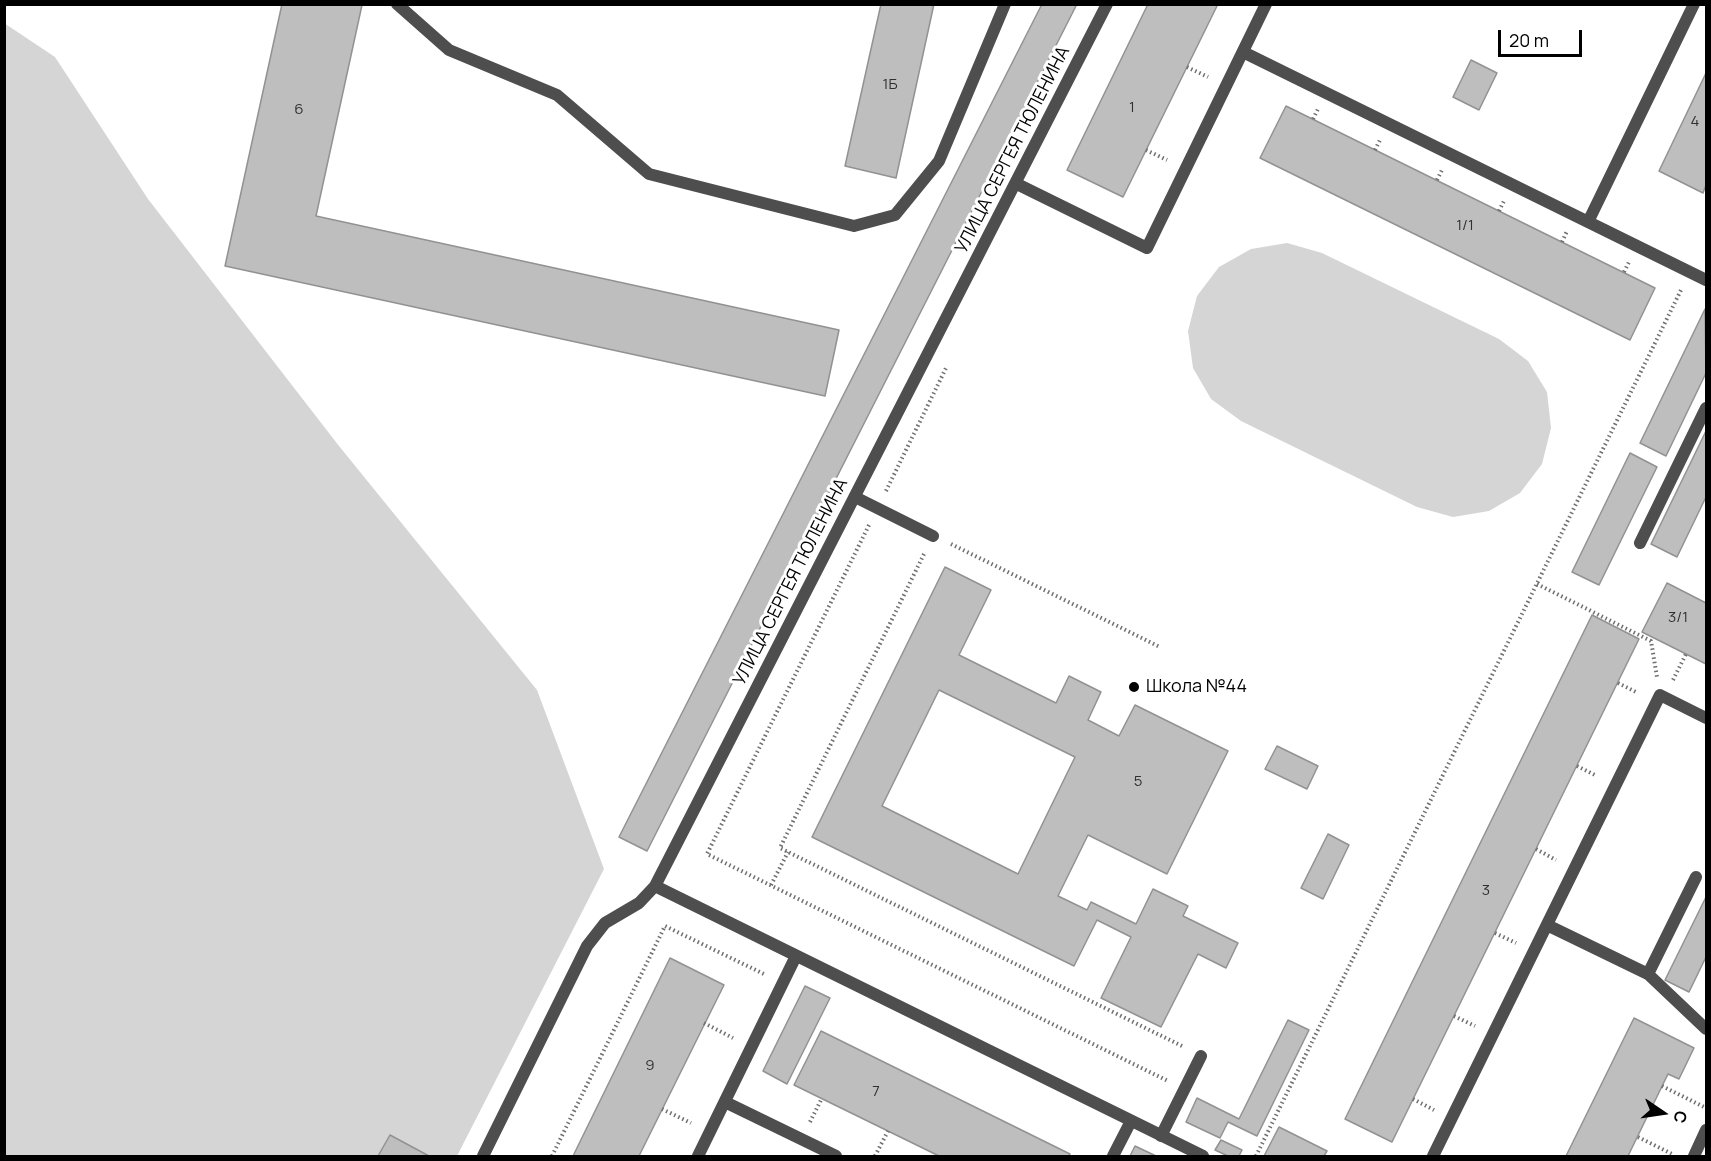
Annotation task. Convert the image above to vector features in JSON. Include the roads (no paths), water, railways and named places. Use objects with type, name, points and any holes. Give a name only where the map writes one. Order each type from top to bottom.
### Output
[{"type":"street","points":[[397,4],[449,50],[557,95],[649,174],[854,226],[895,215],[939,161],[1005,4]]},
{"type":"street","name":"УЛИЦА СЕРГЕЯ ТЮЛЕНИНА","points":[[483,1156],[587,946],[605,923],[639,903],[654,886],[1017,184],[1107,4]]},
{"type":"street","points":[[1017,184],[1147,248],[1266,4]]},
{"type":"street","points":[[1588,222],[1694,4]]},
{"type":"street","points":[[1243,52],[1707,280]]},
{"type":"street","points":[[1640,543],[1707,408]]},
{"type":"street","points":[[855,497],[933,536]]},
{"type":"street","points":[[1433,1156],[1663,696],[1707,718]]},
{"type":"street","points":[[1648,974],[1696,878]]},
{"type":"street","points":[[654,886],[1203,1156]]},
{"type":"street","points":[[1547,925],[1648,974],[1707,1029]]},
{"type":"street","points":[[698,1156],[796,956]]},
{"type":"street","points":[[1161,1136],[1201,1056]]},
{"type":"street","points":[[725,1102],[836,1156]]},
{"type":"street","points":[[1113,1156],[1131,1121]]},
{"type":"street","points":[[1694,1156],[1707,1130]]},
{"type":"place","name":"Школа №44","points":[[1134,687]]}]
